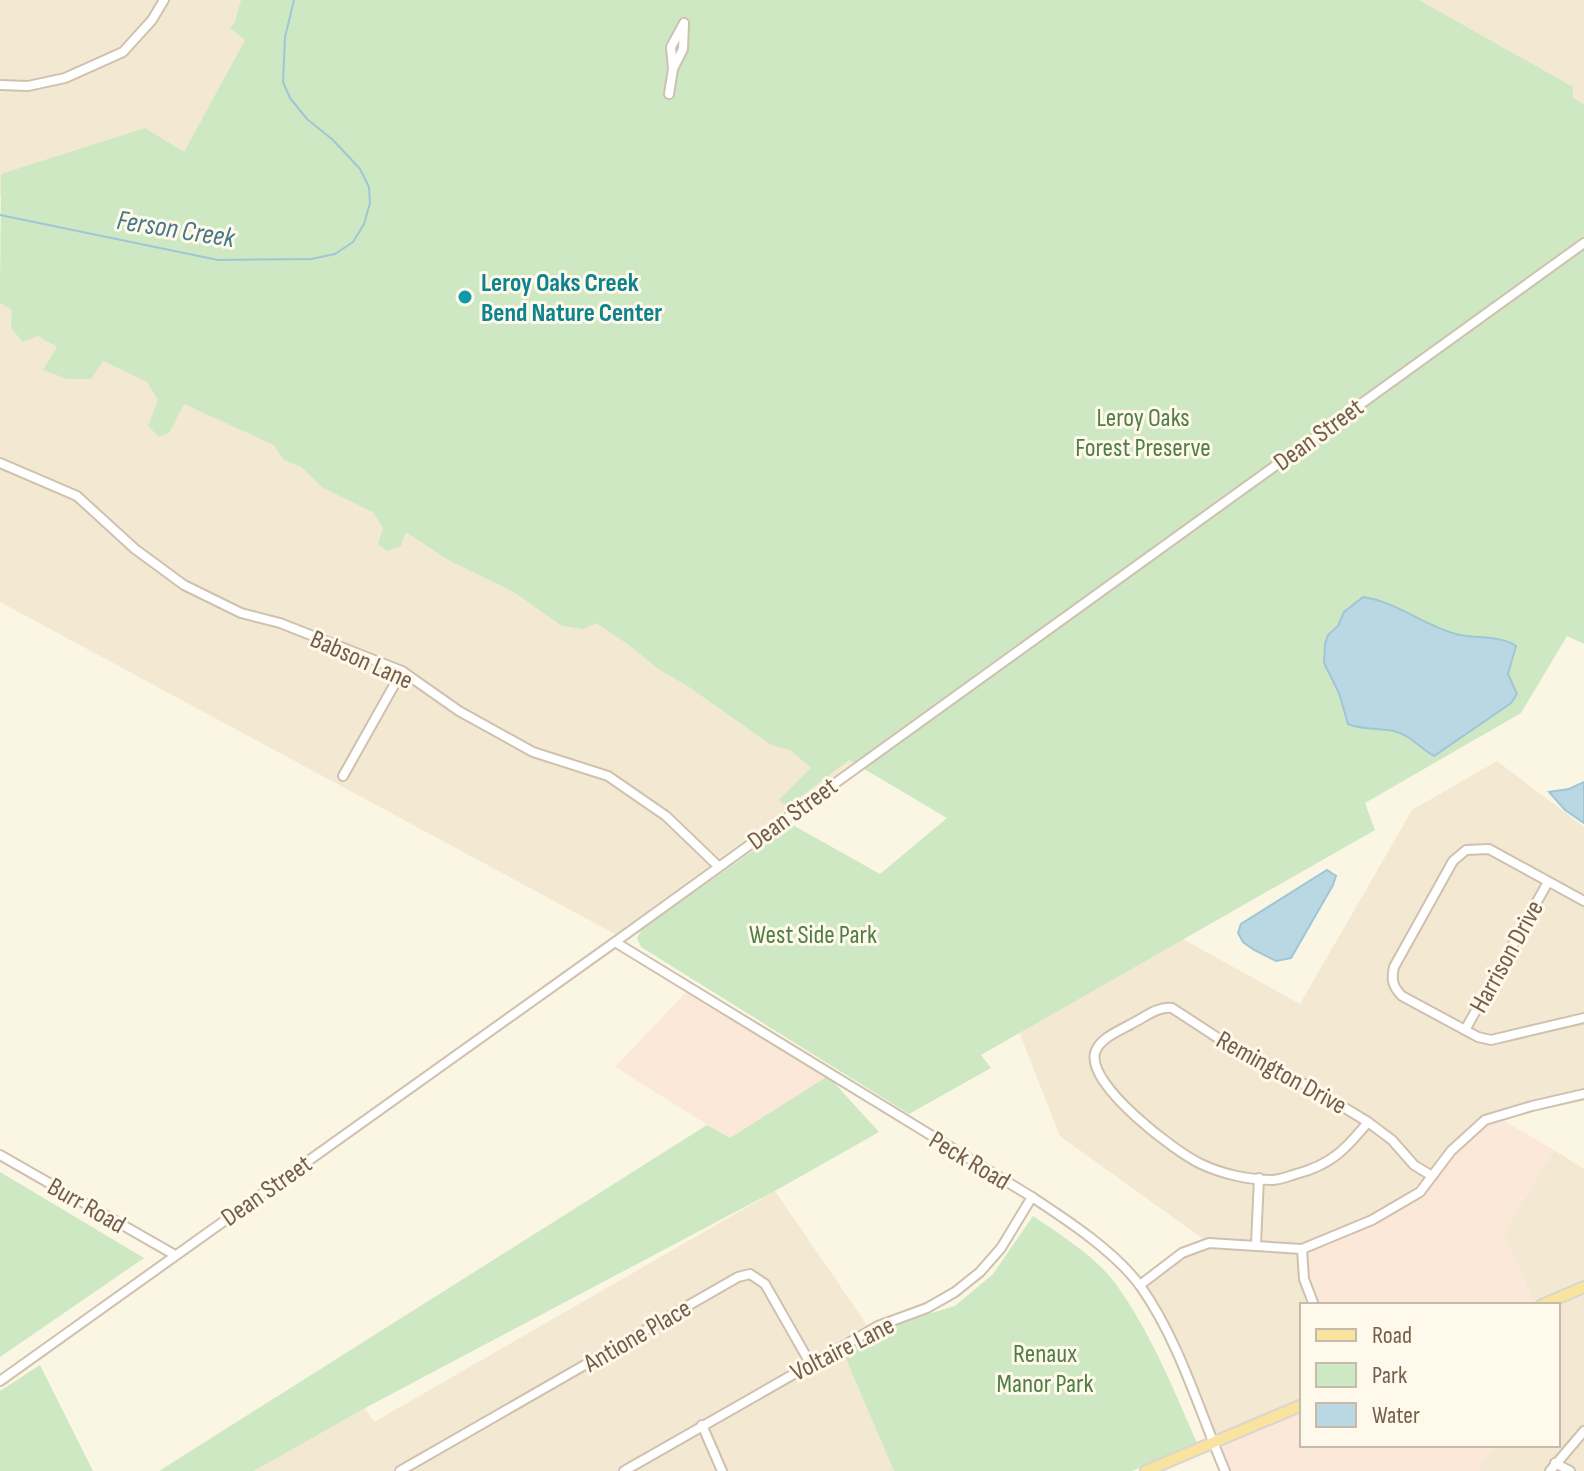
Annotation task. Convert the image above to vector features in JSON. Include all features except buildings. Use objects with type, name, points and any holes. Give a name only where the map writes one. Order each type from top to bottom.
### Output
[{"type":"main road","points":[[1547,1303],[1584,1287]]},
{"type":"main road","points":[[1146,1471],[1300,1406]]},
{"type":"street","points":[[0,85],[28,86],[65,78],[123,52],[152,20],[164,0]]},
{"type":"street","points":[[669,94],[673,69]]},
{"type":"street","name":"Dean Street","points":[[0,1381],[1584,243]]},
{"type":"street","name":"Babson Lane","points":[[0,463],[77,496],[135,549],[187,586],[241,613],[280,623],[402,671],[459,711],[533,752],[608,776],[666,816],[718,866]]},
{"type":"street","points":[[343,776],[402,671]]},
{"type":"street","points":[[1584,901],[1489,849],[1466,850],[1453,861],[1394,967],[1392,976],[1396,990],[1402,996],[1478,1037],[1491,1040],[1584,1018]]},
{"type":"street","name":"Harrison Drive","points":[[1465,1030],[1548,882]]},
{"type":"street","name":"Peck Road","points":[[615,942],[1075,1225],[1140,1285],[1165,1331],[1225,1471]]},
{"type":"street","name":"Remington Drive","points":[[1259,1178],[1227,1174],[1180,1153],[1138,1120],[1111,1089],[1096,1065],[1095,1054],[1101,1043],[1164,1007],[1172,1008],[1270,1072],[1307,1085],[1368,1122],[1392,1140],[1414,1165],[1432,1176]]},
{"type":"street","points":[[1140,1285],[1182,1253],[1209,1243],[1302,1249],[1372,1220],[1420,1192],[1451,1151],[1485,1120],[1584,1094]]},
{"type":"street","points":[[1256,1244],[1259,1178],[1275,1180],[1317,1169],[1345,1150],[1368,1122]]},
{"type":"street","name":"Burr Road","points":[[0,1155],[175,1255]]},
{"type":"street","name":"Voltaire Lane","points":[[624,1471],[878,1326],[927,1308],[955,1292],[980,1272],[1001,1248],[1032,1197]]},
{"type":"street","points":[[1302,1249],[1304,1279],[1313,1303]]},
{"type":"street","name":"Antione Place","points":[[400,1471],[738,1277],[750,1274],[765,1284],[810,1363]]},
{"type":"street","points":[[702,1425],[722,1471]]},
{"type":"street","points":[[1570,1471],[1553,1467],[1584,1431]]},
{"type":"shaded area","points":[[0,0],[267,0],[145,224],[0,195]]},
{"type":"shaded area","points":[[1317,0],[1584,0],[1584,156]]},
{"type":"shaded area","points":[[0,263],[853,762],[615,934],[0,602]]},
{"type":"shaded area","points":[[1497,761],[1584,827],[1584,1092],[1475,1121],[1446,1149],[1419,1184],[1388,1207],[1303,1244],[1203,1239],[1060,1136],[1019,1032],[1183,939],[1300,1004],[1412,810]]},
{"type":"shaded area","points":[[688,990],[828,1076],[730,1139],[615,1067]]},
{"type":"shaded area","points":[[1499,1118],[1554,1150],[1503,1233],[1535,1303],[1317,1303],[1308,1280],[1305,1250],[1424,1192],[1454,1152],[1484,1124]]},
{"type":"shaded area","points":[[1554,1150],[1584,1169],[1584,1283],[1535,1303],[1503,1233]]},
{"type":"shaded area","points":[[775,1191],[867,1325],[838,1341],[894,1471],[254,1471],[365,1408],[374,1422]]},
{"type":"shaded area","points":[[1212,1246],[1298,1251],[1311,1303],[1300,1303],[1300,1403],[1215,1438],[1144,1286],[1183,1257]]},
{"type":"shaded area","points":[[1584,1290],[1584,1471],[1478,1471],[1494,1447],[1560,1447],[1560,1303],[1555,1303]]},
{"type":"shaded area","points":[[1300,1411],[1300,1447],[1494,1447],[1478,1471],[1229,1471],[1218,1445]]},
{"type":"green space","name":"Leroy Oaks Forest Preserve","points":[[241,0],[1419,0],[1573,87],[1573,98],[1584,104],[1584,644],[1567,636],[1521,713],[1365,803],[1375,830],[981,1055],[991,1068],[909,1114],[641,947],[637,938],[642,929],[791,824],[880,874],[947,818],[849,760],[787,807],[779,800],[811,768],[790,750],[771,745],[596,623],[584,629],[562,626],[514,592],[450,561],[406,532],[401,546],[387,551],[378,544],[383,528],[373,512],[323,488],[300,466],[284,460],[274,445],[184,404],[169,433],[159,437],[148,426],[158,400],[147,382],[103,361],[91,379],[67,379],[43,370],[57,347],[38,336],[22,342],[11,327],[12,310],[0,303],[1,174],[145,128],[184,152],[245,40],[230,28],[235,22]]},
{"type":"green space","points":[[828,1076],[879,1132],[775,1191],[365,1408],[254,1471],[159,1471],[707,1125],[730,1138]]},
{"type":"green space","points":[[0,1172],[144,1258],[0,1357]]},
{"type":"green space","name":"Renaux Manor Park","points":[[1033,1216],[1090,1257],[1118,1287],[1151,1343],[1197,1443],[1132,1471],[894,1471],[842,1350],[879,1329],[955,1306],[993,1274]]},
{"type":"green space","points":[[40,1365],[93,1471],[0,1471],[0,1391]]},
{"type":"water","points":[[1363,597],[1456,634],[1503,640],[1516,646],[1508,674],[1517,694],[1511,703],[1434,756],[1400,733],[1348,724],[1339,693],[1324,663],[1325,644],[1344,612]]},
{"type":"water","points":[[1584,782],[1584,823],[1565,810],[1549,792],[1569,789]]},
{"type":"water","points":[[1327,870],[1336,876],[1333,885],[1291,958],[1276,961],[1243,942],[1238,933],[1241,924]]},
{"type":"waterway","name":"Ferson Creek","points":[[0,215],[218,260],[311,259],[335,254],[353,242],[364,224],[370,203],[369,187],[360,169],[333,140],[307,119],[290,98],[283,82],[285,37],[294,0]]},
{"type":"place","name":"Leroy Oaks Creek Bend Nature Center","points":[[465,297]]},
{"type":"park label","name":"West Side Park","points":[[813,934]]}]
